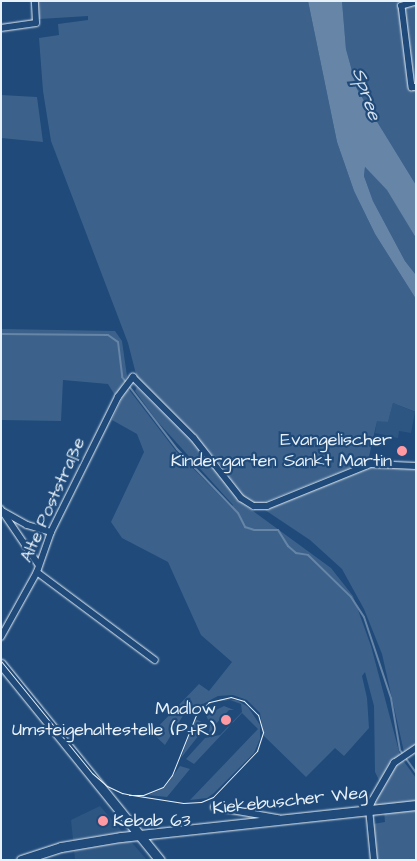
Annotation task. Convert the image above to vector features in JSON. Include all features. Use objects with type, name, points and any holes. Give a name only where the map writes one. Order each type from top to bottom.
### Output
[{"type":"main road","points":[[1,664],[160,860]]},
{"type":"main road","name":"Kiekebuscher Weg","points":[[21,860],[61,847],[139,835],[416,805]]},
{"type":"street","points":[[1,28],[36,24],[35,1]]},
{"type":"street","points":[[416,2],[402,6],[412,87],[416,87]]},
{"type":"street","points":[[407,52],[416,49]]},
{"type":"street","name":"Alte Poststraße","points":[[1,636],[37,572],[51,532],[124,388],[131,378],[194,438],[241,498],[254,506],[267,506],[371,464],[416,466]]},
{"type":"street","points":[[2,510],[27,525],[51,532]]},
{"type":"street","points":[[2,510],[39,565]]},
{"type":"street","points":[[37,572],[155,660]]},
{"type":"street","points":[[374,860],[369,809],[398,760],[407,752],[416,748]]},
{"type":"street","points":[[214,806],[282,819]]},
{"type":"shaded area","points":[[38,1],[308,1],[337,142],[354,191],[375,234],[416,299],[416,412],[393,403],[388,422],[377,421],[368,461],[260,504],[253,504],[243,496],[216,459],[137,378],[128,343],[51,141],[43,91],[39,38],[59,35],[58,24],[88,20],[88,16],[39,19]]},
{"type":"shaded area","points":[[308,1],[342,1],[346,49],[357,89],[416,185],[416,238],[387,190],[365,167],[364,176],[373,201],[405,261],[416,275],[416,299],[375,234],[354,191],[337,142]]},
{"type":"shaded area","points":[[342,1],[416,1],[416,185],[357,89],[346,49]]},
{"type":"shaded area","points":[[1,95],[37,97],[43,142],[1,138]]},
{"type":"shaded area","points":[[365,167],[388,190],[416,238],[416,275],[405,261],[373,201],[364,176]]},
{"type":"shaded area","points":[[1,329],[115,331],[122,341],[127,376],[116,397],[108,384],[63,380],[61,421],[1,420]]},
{"type":"shaded area","points":[[127,387],[176,451],[231,507],[233,505],[157,421],[135,391],[137,387],[200,448],[238,500],[331,568],[353,596],[371,646],[400,755],[380,782],[375,772],[374,706],[365,672],[362,676],[367,698],[369,728],[344,756],[335,748],[306,777],[264,736],[260,713],[247,700],[233,695],[218,696],[184,714],[165,745],[152,733],[199,684],[209,691],[232,662],[201,635],[168,562],[122,538],[111,522],[144,452],[137,434],[112,420]]},
{"type":"shaded area","points":[[393,403],[415,412],[411,433],[399,431],[398,438],[375,433],[377,420],[388,422]]},
{"type":"shaded area","points":[[385,464],[416,470],[416,746],[404,752],[382,654],[364,609],[342,569],[310,540],[265,510],[370,467]]},
{"type":"shaded area","points":[[221,699],[237,700],[248,707],[260,725],[260,739],[254,753],[214,793],[207,798],[190,800],[258,729],[242,713],[194,764],[186,759],[205,738],[220,735],[242,712],[241,704],[230,700],[213,702],[201,710],[210,703]]},
{"type":"shaded area","points":[[224,706],[234,710],[229,710],[212,728],[217,729],[209,732],[210,724],[206,715]]},
{"type":"shaded area","points":[[195,719],[202,722],[203,730],[181,758]]},
{"type":"shaded area","points":[[402,759],[416,778],[416,803],[372,807],[396,764]]},
{"type":"shaded area","points":[[180,766],[190,769],[167,797],[148,795],[164,788]]},
{"type":"shaded area","points":[[100,806],[147,860],[75,860],[71,820]]},
{"type":"shaded area","points":[[416,809],[416,860],[376,860],[373,824],[385,822],[384,811]]},
{"type":"waterway","points":[[1,334],[108,335],[118,342],[122,377],[177,449],[238,513],[245,527],[254,530],[278,530],[288,546],[296,553],[308,555],[351,597],[364,617],[391,698],[400,750],[416,773]]},
{"type":"tram line","points":[[1,661],[92,773],[107,786],[122,793],[132,795],[183,803],[201,802],[213,797],[257,751],[263,732],[258,715],[244,701],[231,697],[209,702],[196,715],[172,775],[163,787],[143,795],[129,795]]},
{"type":"place","name":"Evangelischer Kindergarten Sankt Martin","points":[[402,451]]},
{"type":"place","name":"Madlow Umsteigehaltestelle (P+R)","points":[[226,720]]},
{"type":"place","name":"Kebab 63","points":[[103,821]]},
{"type":"water label","name":"Spree","points":[[366,94]]}]
